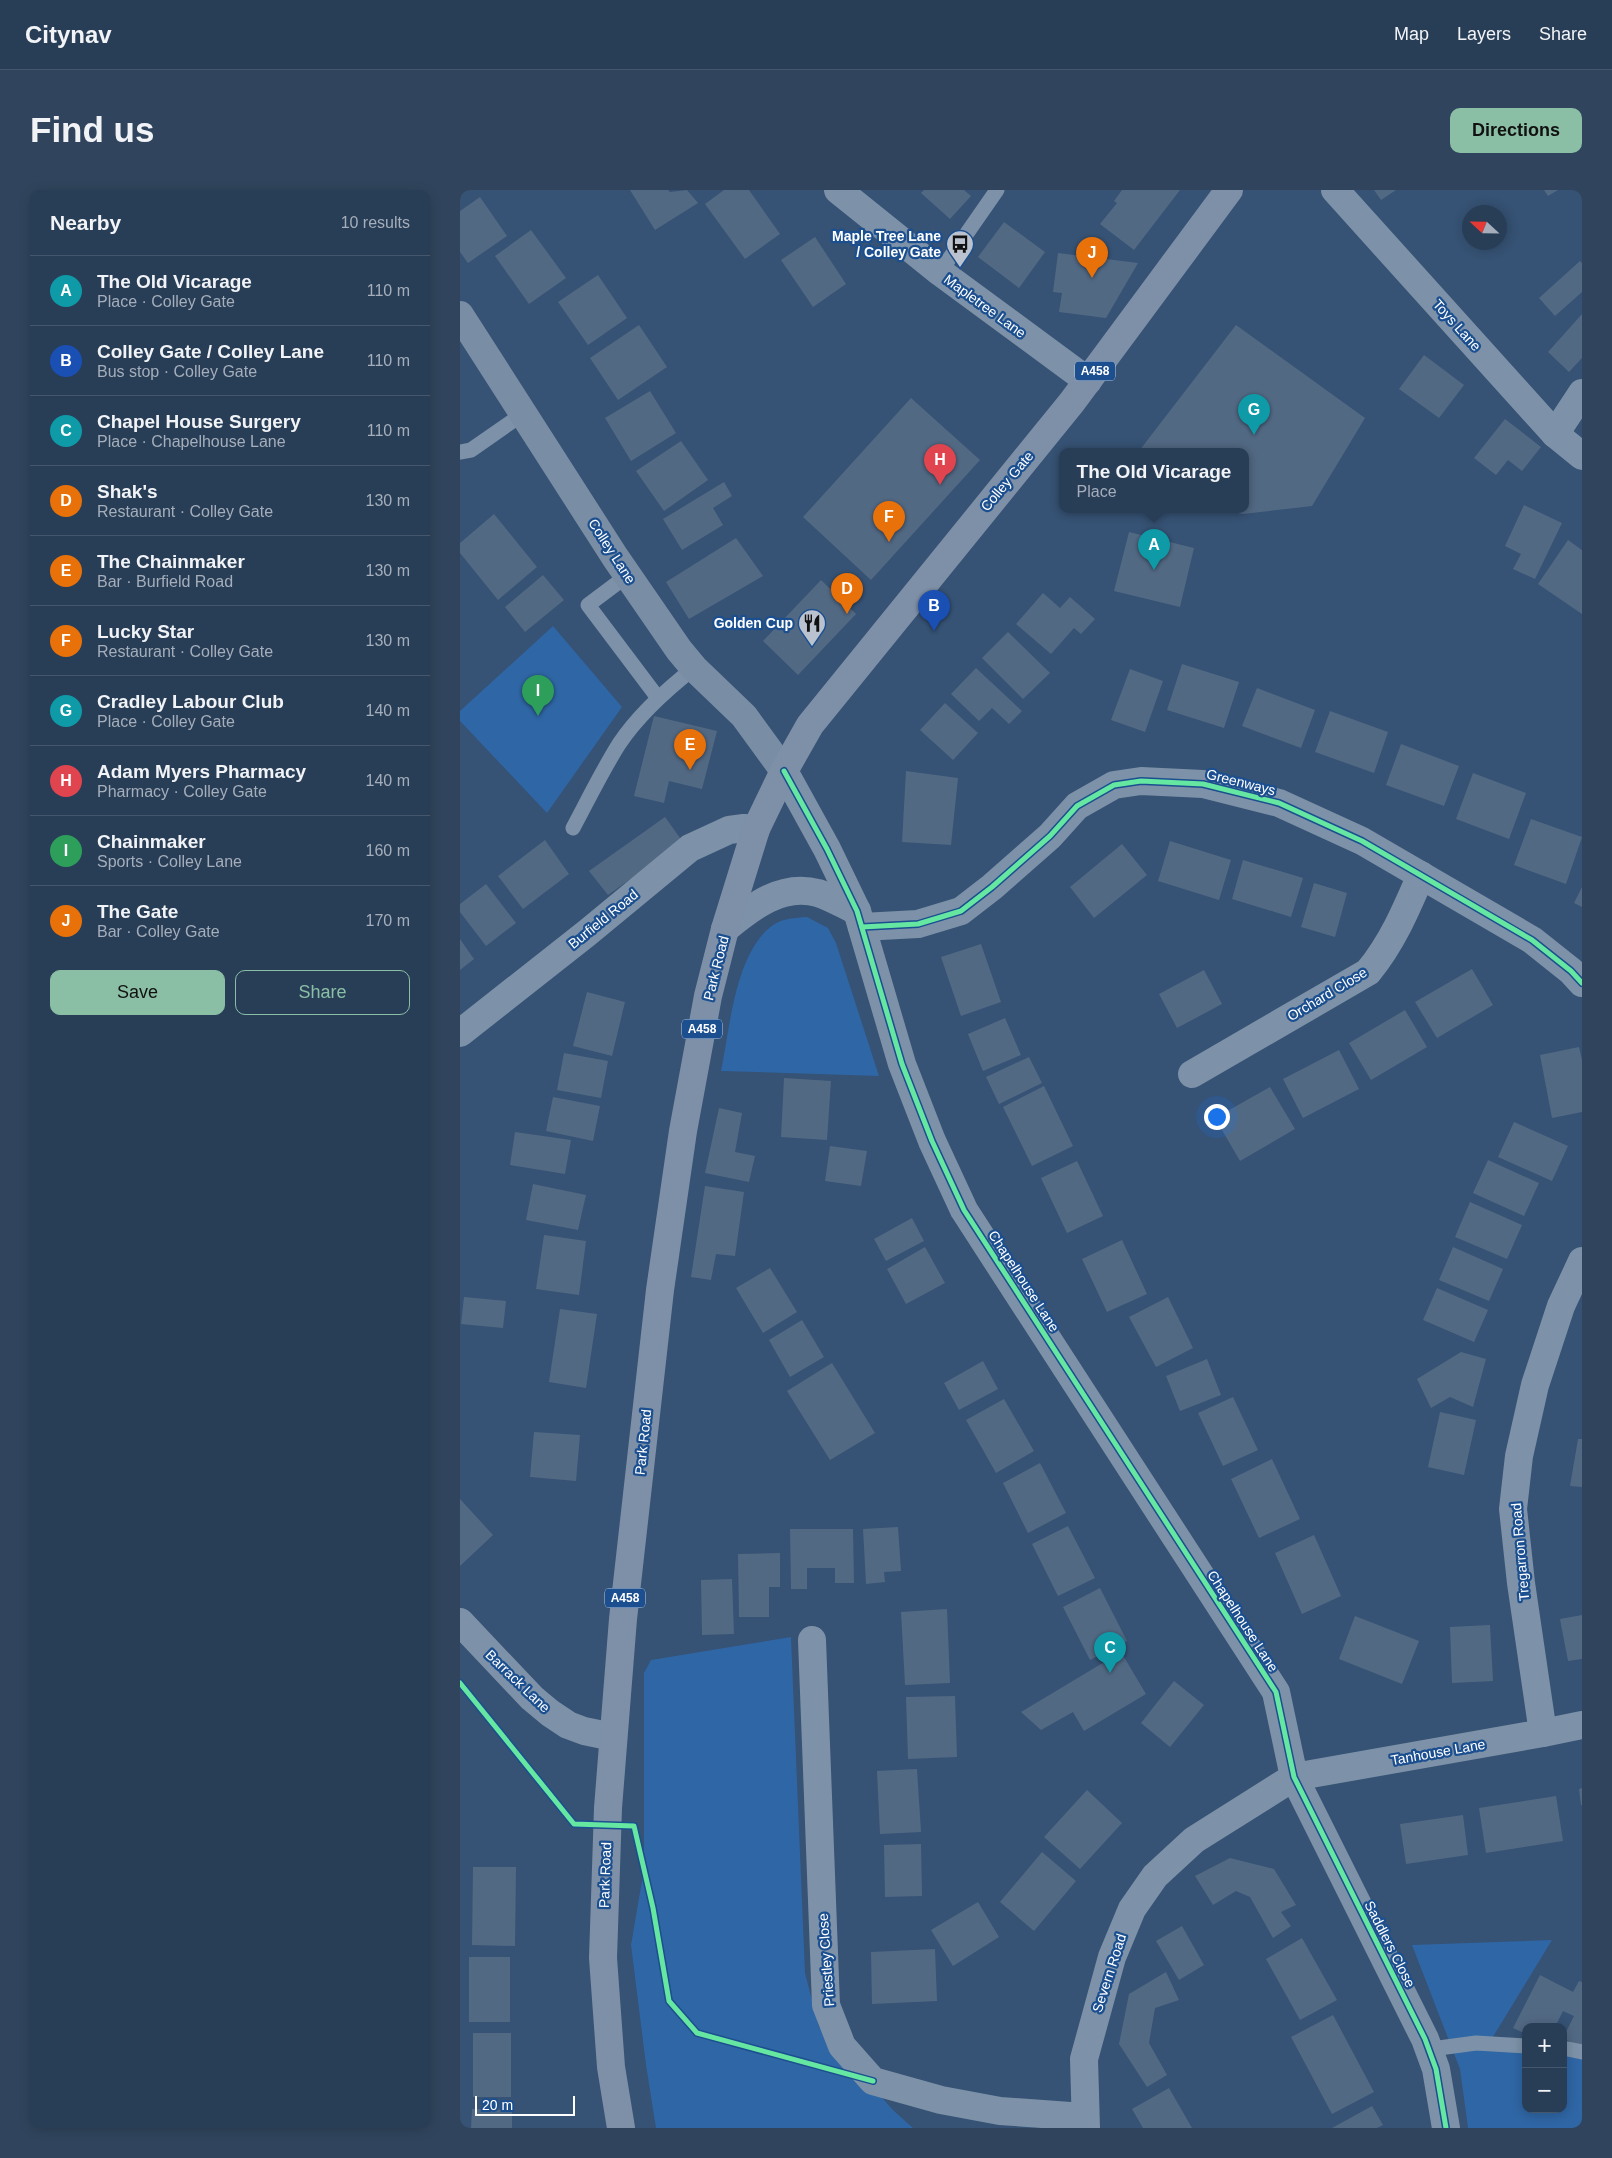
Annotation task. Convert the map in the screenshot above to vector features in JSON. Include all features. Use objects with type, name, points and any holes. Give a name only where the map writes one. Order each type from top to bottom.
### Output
[{"type":"highway","name":"Colley Gate","points":[[784,770],[810,724],[1044,438],[1229,190]]},
{"type":"highway","name":"Park Road","points":[[621,2128],[611,2068],[603,1958],[604,1886],[612,1737],[623,1620],[660,1290],[683,1131],[708,996],[725,929],[756,830],[784,770]]},
{"type":"main road","name":"Colley Lane","points":[[460,315],[628,575],[679,650],[694,668],[744,716],[784,770]]},
{"type":"street","name":"Mapletree Lane","points":[[838,190],[940,272],[1088,381]]},
{"type":"street","name":"Toys Lane","points":[[1335,190],[1556,434],[1582,456]]},
{"type":"street","points":[[1556,434],[1582,393]]},
{"type":"street","name":"Chapelhouse Lane","points":[[784,770],[827,849],[859,919],[902,1064],[932,1141],[964,1210],[1276,1692],[1294,1777]]},
{"type":"street","name":"Greenways","points":[[859,919],[918,924],[961,911],[992,887],[1043,842],[1077,806],[1114,785],[1141,781],[1203,784],[1279,803],[1362,841],[1532,940],[1571,971],[1582,983]]},
{"type":"street","name":"Burfield Road","points":[[460,1033],[587,933],[690,848],[729,830],[744,828],[756,830]]},
{"type":"street","name":"Orchard Close","points":[[1192,1074],[1368,972],[1396,932],[1422,875]]},
{"type":"street","points":[[725,929],[761,902],[789,890],[818,893],[859,919]]},
{"type":"street","name":"Tregarron Road","points":[[1544,1733],[1521,1582],[1513,1509],[1519,1456],[1535,1385],[1560,1306],[1582,1261]]},
{"type":"street","name":"Barrack Lane","points":[[464,1636],[550,1713],[568,1725],[584,1731],[612,1737]]},
{"type":"street","name":"Priestley Close","points":[[812,1640],[826,2005],[842,2046],[873,2081],[940,2100],[1000,2111],[1085,2122]]},
{"type":"street","name":"Tanhouse Lane","points":[[1294,1777],[1582,1725]]},
{"type":"street","name":"Saddlers Close","points":[[1294,1777],[1402,1993],[1436,2069],[1446,2128]]},
{"type":"street","name":"Severn Road","points":[[1085,2122],[1084,2059],[1112,1956],[1132,1909],[1155,1876],[1194,1840],[1294,1777]]},
{"type":"lane","points":[[940,272],[997,190]]},
{"type":"lane","points":[[460,452],[471,450],[524,413]]},
{"type":"lane","points":[[628,575],[588,605],[658,698]]},
{"type":"lane","points":[[573,828],[620,743],[639,718],[658,698],[694,668]]},
{"type":"lane","points":[[1426,2050],[1476,2043],[1522,2046]]},
{"type":"lane","points":[[1567,2049],[1582,2052]]},
{"type":"shaded area","points":[[553,626],[622,707],[547,813],[460,721],[460,711]]},
{"type":"shaded area","points":[[807,917],[828,928],[836,943],[879,1076],[721,1071],[736,992],[750,953],[760,937],[773,925],[785,920]]},
{"type":"shaded area","points":[[791,1637],[805,1973],[819,2027],[893,2110],[913,2128],[656,2128],[631,1945],[644,1869],[644,1673],[651,1660]]},
{"type":"shaded area","points":[[1552,1940],[1488,2045],[1522,2049],[1522,2113],[1567,2113],[1567,2052],[1582,2054],[1582,2128],[1468,2128],[1460,2069],[1412,1945]]},
{"type":"building","points":[[630,190],[668,190],[670,192],[687,190],[698,203],[655,230]]},
{"type":"building","points":[[724,190],[749,190],[780,234],[745,259],[705,204]]},
{"type":"building","points":[[924,190],[964,190],[971,196],[950,219],[921,193]]},
{"type":"building","points":[[1122,190],[1180,190],[1134,250],[1100,224],[1117,203],[1114,201]]},
{"type":"building","points":[[1374,190],[1396,190],[1381,200]]},
{"type":"building","points":[[1544,190],[1558,190],[1548,196]]},
{"type":"building","points":[[480,197],[507,236],[468,263],[460,252],[460,211]]},
{"type":"building","points":[[1004,222],[1045,252],[1019,288],[978,257]]},
{"type":"building","points":[[531,230],[566,278],[529,304],[495,256]]},
{"type":"building","points":[[815,237],[846,284],[813,307],[781,260]]},
{"type":"building","points":[[1058,253],[1138,263],[1106,318],[1059,312],[1062,293],[1053,292]]},
{"type":"building","points":[[1580,261],[1582,263],[1582,292],[1555,316],[1539,298]]},
{"type":"building","points":[[598,275],[627,318],[588,345],[558,302]]},
{"type":"building","points":[[1582,314],[1582,358],[1569,372],[1548,352]]},
{"type":"building","points":[[639,325],[667,367],[618,400],[590,358]]},
{"type":"building","points":[[1236,325],[1365,418],[1312,506],[1243,514],[1238,513],[1249,513],[1249,448],[1141,448]]},
{"type":"building","points":[[1424,355],[1464,385],[1439,418],[1399,389]]},
{"type":"building","points":[[650,391],[676,433],[631,461],[605,418]]},
{"type":"building","points":[[911,398],[980,460],[871,580],[803,517]]},
{"type":"building","points":[[1505,419],[1541,447],[1522,471],[1508,460],[1496,475],[1474,458]]},
{"type":"building","points":[[681,441],[708,480],[664,511],[636,471]]},
{"type":"building","points":[[724,482],[732,496],[713,508],[723,525],[682,550],[663,519]]},
{"type":"building","points":[[1524,505],[1562,523],[1535,579],[1513,569],[1521,554],[1505,546]]},
{"type":"building","points":[[494,514],[537,567],[498,600],[460,553],[460,543]]},
{"type":"building","points":[[1129,532],[1194,548],[1180,607],[1114,591]]},
{"type":"building","points":[[736,538],[763,576],[689,619],[666,582]]},
{"type":"building","points":[[1568,540],[1582,550],[1582,614],[1538,584]]},
{"type":"building","points":[[543,575],[564,600],[525,632],[505,607]]},
{"type":"building","points":[[821,580],[856,614],[798,675],[763,641]]},
{"type":"building","points":[[1043,593],[1060,608],[1070,597],[1095,619],[1081,634],[1074,628],[1051,654],[1016,624]]},
{"type":"building","points":[[1008,632],[1050,673],[1023,699],[982,658]]},
{"type":"building","points":[[1182,664],[1239,682],[1224,728],[1167,710]]},
{"type":"building","points":[[976,668],[1022,711],[1009,724],[992,708],[979,721],[951,694]]},
{"type":"building","points":[[1130,669],[1163,681],[1145,732],[1111,720]]},
{"type":"building","points":[[1257,688],[1315,710],[1301,748],[1242,726]]},
{"type":"building","points":[[945,703],[978,733],[953,760],[920,730]]},
{"type":"building","points":[[1330,711],[1388,732],[1374,773],[1315,752]]},
{"type":"building","points":[[654,716],[717,731],[702,789],[669,781],[664,803],[634,796]]},
{"type":"building","points":[[1401,744],[1459,766],[1444,806],[1386,785]]},
{"type":"building","points":[[906,771],[958,778],[951,845],[902,842]]},
{"type":"building","points":[[1473,773],[1526,793],[1509,839],[1456,819]]},
{"type":"building","points":[[665,817],[683,842],[608,895],[589,871]]},
{"type":"building","points":[[1531,819],[1582,837],[1566,884],[1514,865]]},
{"type":"building","points":[[545,840],[569,874],[523,909],[498,876]]},
{"type":"building","points":[[1170,841],[1231,860],[1219,900],[1158,881]]},
{"type":"building","points":[[1122,844],[1147,875],[1094,918],[1070,887]]},
{"type":"building","points":[[1243,860],[1303,878],[1291,917],[1232,899]]},
{"type":"building","points":[[1314,883],[1347,893],[1335,937],[1301,927]]},
{"type":"building","points":[[486,884],[516,923],[486,946],[460,912],[460,904]]},
{"type":"building","points":[[1582,887],[1582,907],[1574,903]]},
{"type":"building","points":[[460,939],[474,959],[460,970]]},
{"type":"building","points":[[981,944],[1001,1002],[961,1016],[941,957]]},
{"type":"building","points":[[1472,969],[1493,1005],[1437,1038],[1415,1002]]},
{"type":"building","points":[[1204,970],[1222,1004],[1177,1028],[1159,994]]},
{"type":"building","points":[[587,992],[625,1002],[612,1056],[573,1046]]},
{"type":"building","points":[[1405,1010],[1427,1047],[1371,1080],[1349,1043]]},
{"type":"building","points":[[1005,1018],[1021,1055],[983,1071],[968,1034]]},
{"type":"building","points":[[1579,1047],[1582,1060],[1582,1112],[1552,1118],[1540,1055]]},
{"type":"building","points":[[1339,1050],[1359,1089],[1303,1118],[1283,1079]]},
{"type":"building","points":[[564,1053],[608,1061],[601,1098],[557,1090]]},
{"type":"building","points":[[1029,1057],[1042,1083],[999,1104],[986,1077]]},
{"type":"building","points":[[784,1078],[831,1081],[827,1140],[781,1137]]},
{"type":"building","points":[[1044,1086],[1073,1146],[1032,1166],[1003,1107]]},
{"type":"building","points":[[1270,1087],[1295,1129],[1240,1161],[1215,1118]]},
{"type":"building","points":[[553,1097],[600,1106],[593,1141],[546,1131]]},
{"type":"building","points":[[719,1108],[742,1113],[735,1152],[755,1156],[749,1182],[705,1173]]},
{"type":"building","points":[[1514,1122],[1568,1146],[1552,1181],[1498,1157]]},
{"type":"building","points":[[515,1132],[571,1140],[565,1174],[510,1165]]},
{"type":"building","points":[[830,1146],[867,1151],[861,1186],[825,1181]]},
{"type":"building","points":[[1488,1160],[1539,1183],[1524,1216],[1473,1193]]},
{"type":"building","points":[[1077,1161],[1103,1216],[1067,1233],[1041,1178]]},
{"type":"building","points":[[533,1184],[586,1195],[578,1230],[526,1220]]},
{"type":"building","points":[[705,1186],[744,1192],[735,1256],[716,1254],[711,1280],[691,1277]]},
{"type":"building","points":[[1470,1202],[1522,1225],[1507,1259],[1455,1237]]},
{"type":"building","points":[[912,1218],[924,1241],[886,1261],[874,1239]]},
{"type":"building","points":[[544,1235],[586,1241],[579,1295],[536,1289]]},
{"type":"building","points":[[1122,1240],[1147,1294],[1107,1312],[1082,1259]]},
{"type":"building","points":[[925,1247],[945,1283],[906,1304],[887,1269]]},
{"type":"building","points":[[1453,1247],[1503,1269],[1489,1301],[1439,1280]]},
{"type":"building","points":[[770,1268],[797,1312],[763,1333],[736,1288]]},
{"type":"building","points":[[1437,1288],[1488,1310],[1474,1342],[1423,1320]]},
{"type":"building","points":[[464,1297],[506,1301],[503,1328],[461,1324]]},
{"type":"building","points":[[1168,1297],[1193,1348],[1156,1367],[1129,1317]]},
{"type":"building","points":[[560,1309],[597,1314],[586,1388],[549,1382]]},
{"type":"building","points":[[802,1320],[824,1357],[790,1377],[769,1340]]},
{"type":"building","points":[[1461,1352],[1486,1359],[1473,1407],[1450,1397],[1431,1408],[1417,1379]]},
{"type":"building","points":[[1207,1359],[1221,1395],[1180,1411],[1166,1376]]},
{"type":"building","points":[[983,1361],[998,1389],[959,1410],[944,1383]]},
{"type":"building","points":[[832,1363],[875,1433],[830,1460],[787,1391]]},
{"type":"building","points":[[1233,1397],[1258,1450],[1223,1466],[1198,1413]]},
{"type":"building","points":[[1004,1399],[1034,1451],[996,1473],[966,1420]]},
{"type":"building","points":[[1440,1412],[1476,1420],[1464,1475],[1428,1467]]},
{"type":"building","points":[[534,1432],[580,1435],[576,1481],[530,1477]]},
{"type":"building","points":[[1578,1439],[1582,1439],[1582,1487],[1570,1486]]},
{"type":"building","points":[[1272,1459],[1300,1519],[1259,1538],[1231,1479]]},
{"type":"building","points":[[1040,1463],[1066,1513],[1028,1533],[1003,1483]]},
{"type":"building","points":[[460,1499],[493,1535],[460,1566]]},
{"type":"building","points":[[1068,1526],[1095,1578],[1058,1596],[1032,1544]]},
{"type":"building","points":[[898,1527],[901,1571],[884,1572],[885,1582],[866,1584],[863,1529]]},
{"type":"building","points":[[790,1529],[853,1529],[854,1583],[835,1583],[835,1568],[807,1568],[807,1589],[791,1589]]},
{"type":"building","points":[[1314,1535],[1341,1596],[1302,1614],[1275,1553]]},
{"type":"building","points":[[780,1553],[780,1587],[769,1587],[769,1617],[739,1617],[738,1554]]},
{"type":"building","points":[[732,1579],[734,1634],[702,1635],[701,1580]]},
{"type":"building","points":[[1100,1588],[1127,1641],[1090,1660],[1063,1607]]},
{"type":"building","points":[[947,1609],[950,1683],[905,1685],[901,1612]]},
{"type":"building","points":[[1582,1615],[1582,1659],[1568,1661],[1560,1619]]},
{"type":"building","points":[[1355,1616],[1419,1641],[1402,1684],[1339,1659]]},
{"type":"building","points":[[1490,1625],[1493,1681],[1452,1683],[1450,1627]]},
{"type":"building","points":[[1121,1652],[1146,1694],[1084,1731],[1073,1712],[1041,1730],[1021,1712]]},
{"type":"building","points":[[1174,1681],[1204,1705],[1170,1747],[1141,1723]]},
{"type":"building","points":[[955,1696],[957,1757],[908,1759],[906,1697]]},
{"type":"building","points":[[917,1769],[921,1832],[880,1834],[877,1771]]},
{"type":"building","points":[[1582,1788],[1582,1805],[1581,1805],[1579,1789]]},
{"type":"building","points":[[1087,1790],[1122,1823],[1080,1869],[1044,1837]]},
{"type":"building","points":[[1556,1796],[1563,1841],[1486,1853],[1479,1808]]},
{"type":"building","points":[[1463,1815],[1468,1855],[1406,1864],[1400,1824]]},
{"type":"building","points":[[921,1844],[922,1896],[885,1897],[884,1845]]},
{"type":"building","points":[[1042,1852],[1076,1881],[1034,1931],[1000,1902]]},
{"type":"building","points":[[1230,1858],[1274,1869],[1296,1905],[1281,1912],[1291,1926],[1273,1938],[1250,1897],[1236,1891],[1213,1905],[1195,1876]]},
{"type":"building","points":[[473,1867],[516,1867],[515,1946],[472,1945]]},
{"type":"building","points":[[978,1902],[999,1937],[953,1966],[931,1930]]},
{"type":"building","points":[[1182,1926],[1204,1965],[1179,1980],[1156,1941]]},
{"type":"building","points":[[1302,1938],[1337,2000],[1300,2020],[1266,1959]]},
{"type":"building","points":[[935,1949],[937,2001],[872,2004],[871,1952]]},
{"type":"building","points":[[469,1957],[510,1957],[510,2022],[469,2022]]},
{"type":"building","points":[[1166,1972],[1179,2000],[1155,2008],[1149,2043],[1167,2075],[1147,2087],[1119,2044],[1129,1994]]},
{"type":"building","points":[[1540,1975],[1573,1992],[1579,1981],[1582,1982],[1582,2048],[1567,2040],[1567,2030],[1574,2016],[1563,2011],[1557,2023],[1522,2023],[1522,2032],[1513,2028]]},
{"type":"building","points":[[1333,2015],[1374,2092],[1332,2114],[1291,2037]]},
{"type":"building","points":[[473,2033],[511,2033],[511,2097],[473,2097]]},
{"type":"building","points":[[1169,2088],[1192,2128],[1143,2128],[1132,2109]]},
{"type":"building","points":[[1372,2106],[1383,2125],[1377,2128],[1332,2128]]},
{"type":"building","points":[[472,2109],[512,2110],[512,2128],[471,2128]]},
{"type":"cycle path","points":[[784,771],[827,849],[857,911],[902,1064],[932,1141],[964,1210],[1276,1692],[1294,1777],[1425,2039],[1436,2069],[1446,2128]]},
{"type":"cycle path","points":[[862,927],[918,924],[961,911],[992,887],[1050,836],[1077,806],[1114,785],[1141,781],[1203,784],[1279,803],[1362,841],[1532,940],[1571,971],[1582,983]]},
{"type":"cycle path","points":[[460,1683],[574,1824],[634,1826],[653,1908],[669,2001],[697,2033],[873,2081]]},
{"type":"place","name":"Maple Tree Lane / Colley Gate","points":[[960,268]]},
{"type":"place","name":"The Gate","points":[[1092,278]]},
{"type":"place","name":"Cradley Labour Club","points":[[1254,435]]},
{"type":"place","name":"Adam Myers Pharmacy","points":[[940,485]]},
{"type":"place","name":"Lucky Star","points":[[889,542]]},
{"type":"place","name":"The Old Vicarage","points":[[1154,570]]},
{"type":"place","name":"Shak's","points":[[847,614]]},
{"type":"place","name":"Colley Gate / Colley Lane","points":[[934,631]]},
{"type":"place","name":"Golden Cup","points":[[812,647]]},
{"type":"place","name":"Chainmaker","points":[[538,716]]},
{"type":"place","name":"The Chainmaker","points":[[690,770]]},
{"type":"place","name":"Chapel House Surgery","points":[[1110,1673]]}]
